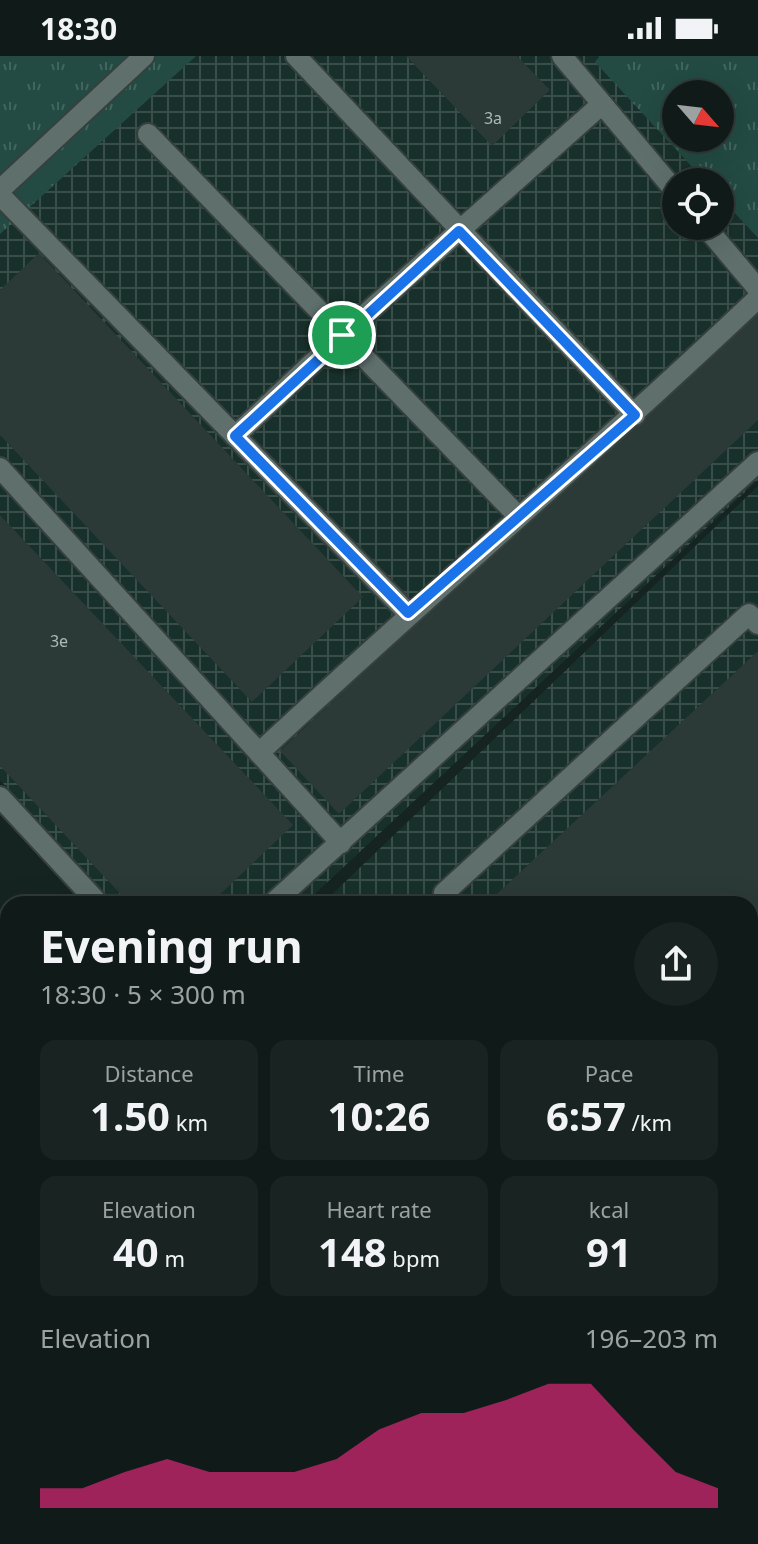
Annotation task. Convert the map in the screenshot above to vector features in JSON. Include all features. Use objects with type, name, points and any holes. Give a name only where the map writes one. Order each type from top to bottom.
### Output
[{"type":"street","points":[[144,56],[0,192],[408,613]]},
{"type":"street","points":[[296,56],[635,415]]},
{"type":"street","points":[[562,56],[662,175]]},
{"type":"street","points":[[235,436],[342,335],[602,104]]},
{"type":"street","points":[[148,134],[518,516]]},
{"type":"street","points":[[717,240],[758,289]]},
{"type":"street","points":[[259,753],[408,613],[635,415],[758,298]]},
{"type":"street","points":[[281,896],[758,462]]},
{"type":"street","points":[[0,468],[341,843]]},
{"type":"street","points":[[447,896],[444,893],[749,614],[758,624]]},
{"type":"street","points":[[0,797],[92,896]]},
{"type":"shaded area","points":[[0,56],[758,56],[758,480],[313,896],[107,896],[0,780]]},
{"type":"shaded area","points":[[758,486],[758,896],[330,896]]},
{"type":"green space","points":[[0,56],[196,56],[0,234]]},
{"type":"green space","points":[[600,56],[758,56],[758,238],[734,212],[734,168],[693,168],[678,152],[734,152],[734,80],[662,80],[662,134],[595,62]]},
{"type":"building","points":[[406,56],[517,56],[550,90],[492,146]]},
{"type":"building","points":[[39,253],[363,597],[252,702],[0,435],[0,290]]},
{"type":"building","points":[[752,307],[758,314],[758,420],[339,814],[280,751]]},
{"type":"building","points":[[0,515],[293,825],[218,896],[122,896],[0,766]]},
{"type":"building","points":[[758,651],[758,896],[495,896]]},
{"type":"route","points":[[459,231],[635,415],[408,613],[235,436],[342,335],[459,231]]}]
